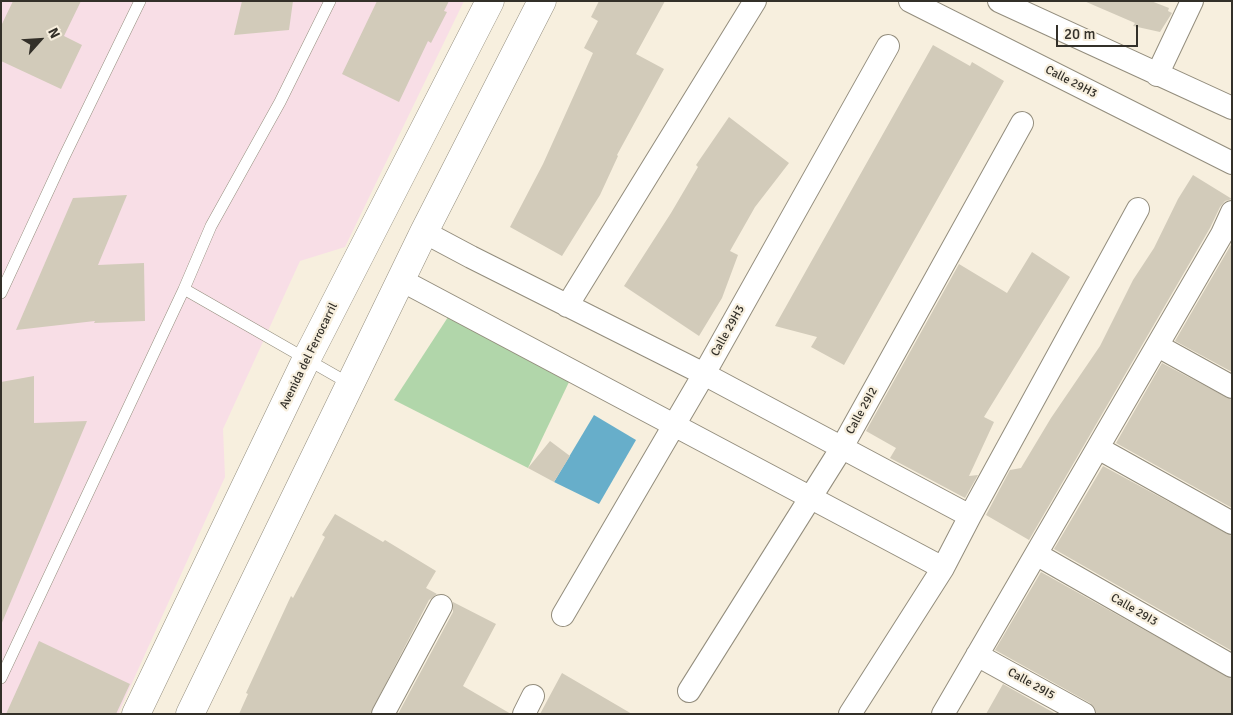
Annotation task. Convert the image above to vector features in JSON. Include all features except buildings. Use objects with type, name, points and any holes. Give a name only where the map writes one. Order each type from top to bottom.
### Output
[{"type":"main road","name":"Avenida del Ferrocarril","points":[[136,714],[306,360],[490,1]]},
{"type":"main road","points":[[190,714],[424,232],[542,1]]},
{"type":"street","points":[[566,306],[755,1]]},
{"type":"street","name":"Calle 29H3","points":[[910,1],[1232,163]]},
{"type":"street","points":[[999,1],[1035,9],[1157,75],[1232,108]]},
{"type":"street","points":[[1157,75],[1192,1]]},
{"type":"street","name":"Calle 29H3","points":[[563,615],[704,374],[888,46]]},
{"type":"street","name":"Calle 29I2","points":[[689,691],[841,448],[1022,123]]},
{"type":"street","points":[[850,714],[943,568],[1138,209]]},
{"type":"street","points":[[943,714],[1158,346],[1227,237],[1232,212]]},
{"type":"street","points":[[424,232],[566,306],[704,374],[970,516]]},
{"type":"street","points":[[401,280],[442,304],[675,424],[943,568]]},
{"type":"street","points":[[1158,346],[1232,387]]},
{"type":"street","points":[[1098,448],[1232,523]]},
{"type":"street","name":"Calle 29I3","points":[[1036,554],[1232,666]]},
{"type":"street","points":[[383,714],[442,606]]},
{"type":"street","name":"Calle 29I5","points":[[977,655],[1084,714]]},
{"type":"lane","points":[[1,294],[64,157],[140,1]]},
{"type":"lane","points":[[1,678],[184,290],[211,226],[280,102],[330,1]]},
{"type":"lane","points":[[184,290],[350,384]]},
{"type":"shaded area","points":[[1,1],[464,1],[345,247],[300,261],[223,429],[225,477],[118,714],[1,714]]},
{"type":"green space","points":[[450,314],[569,382],[528,468],[394,400]]},
{"type":"water","points":[[594,415],[636,440],[599,504],[554,482]]}]
